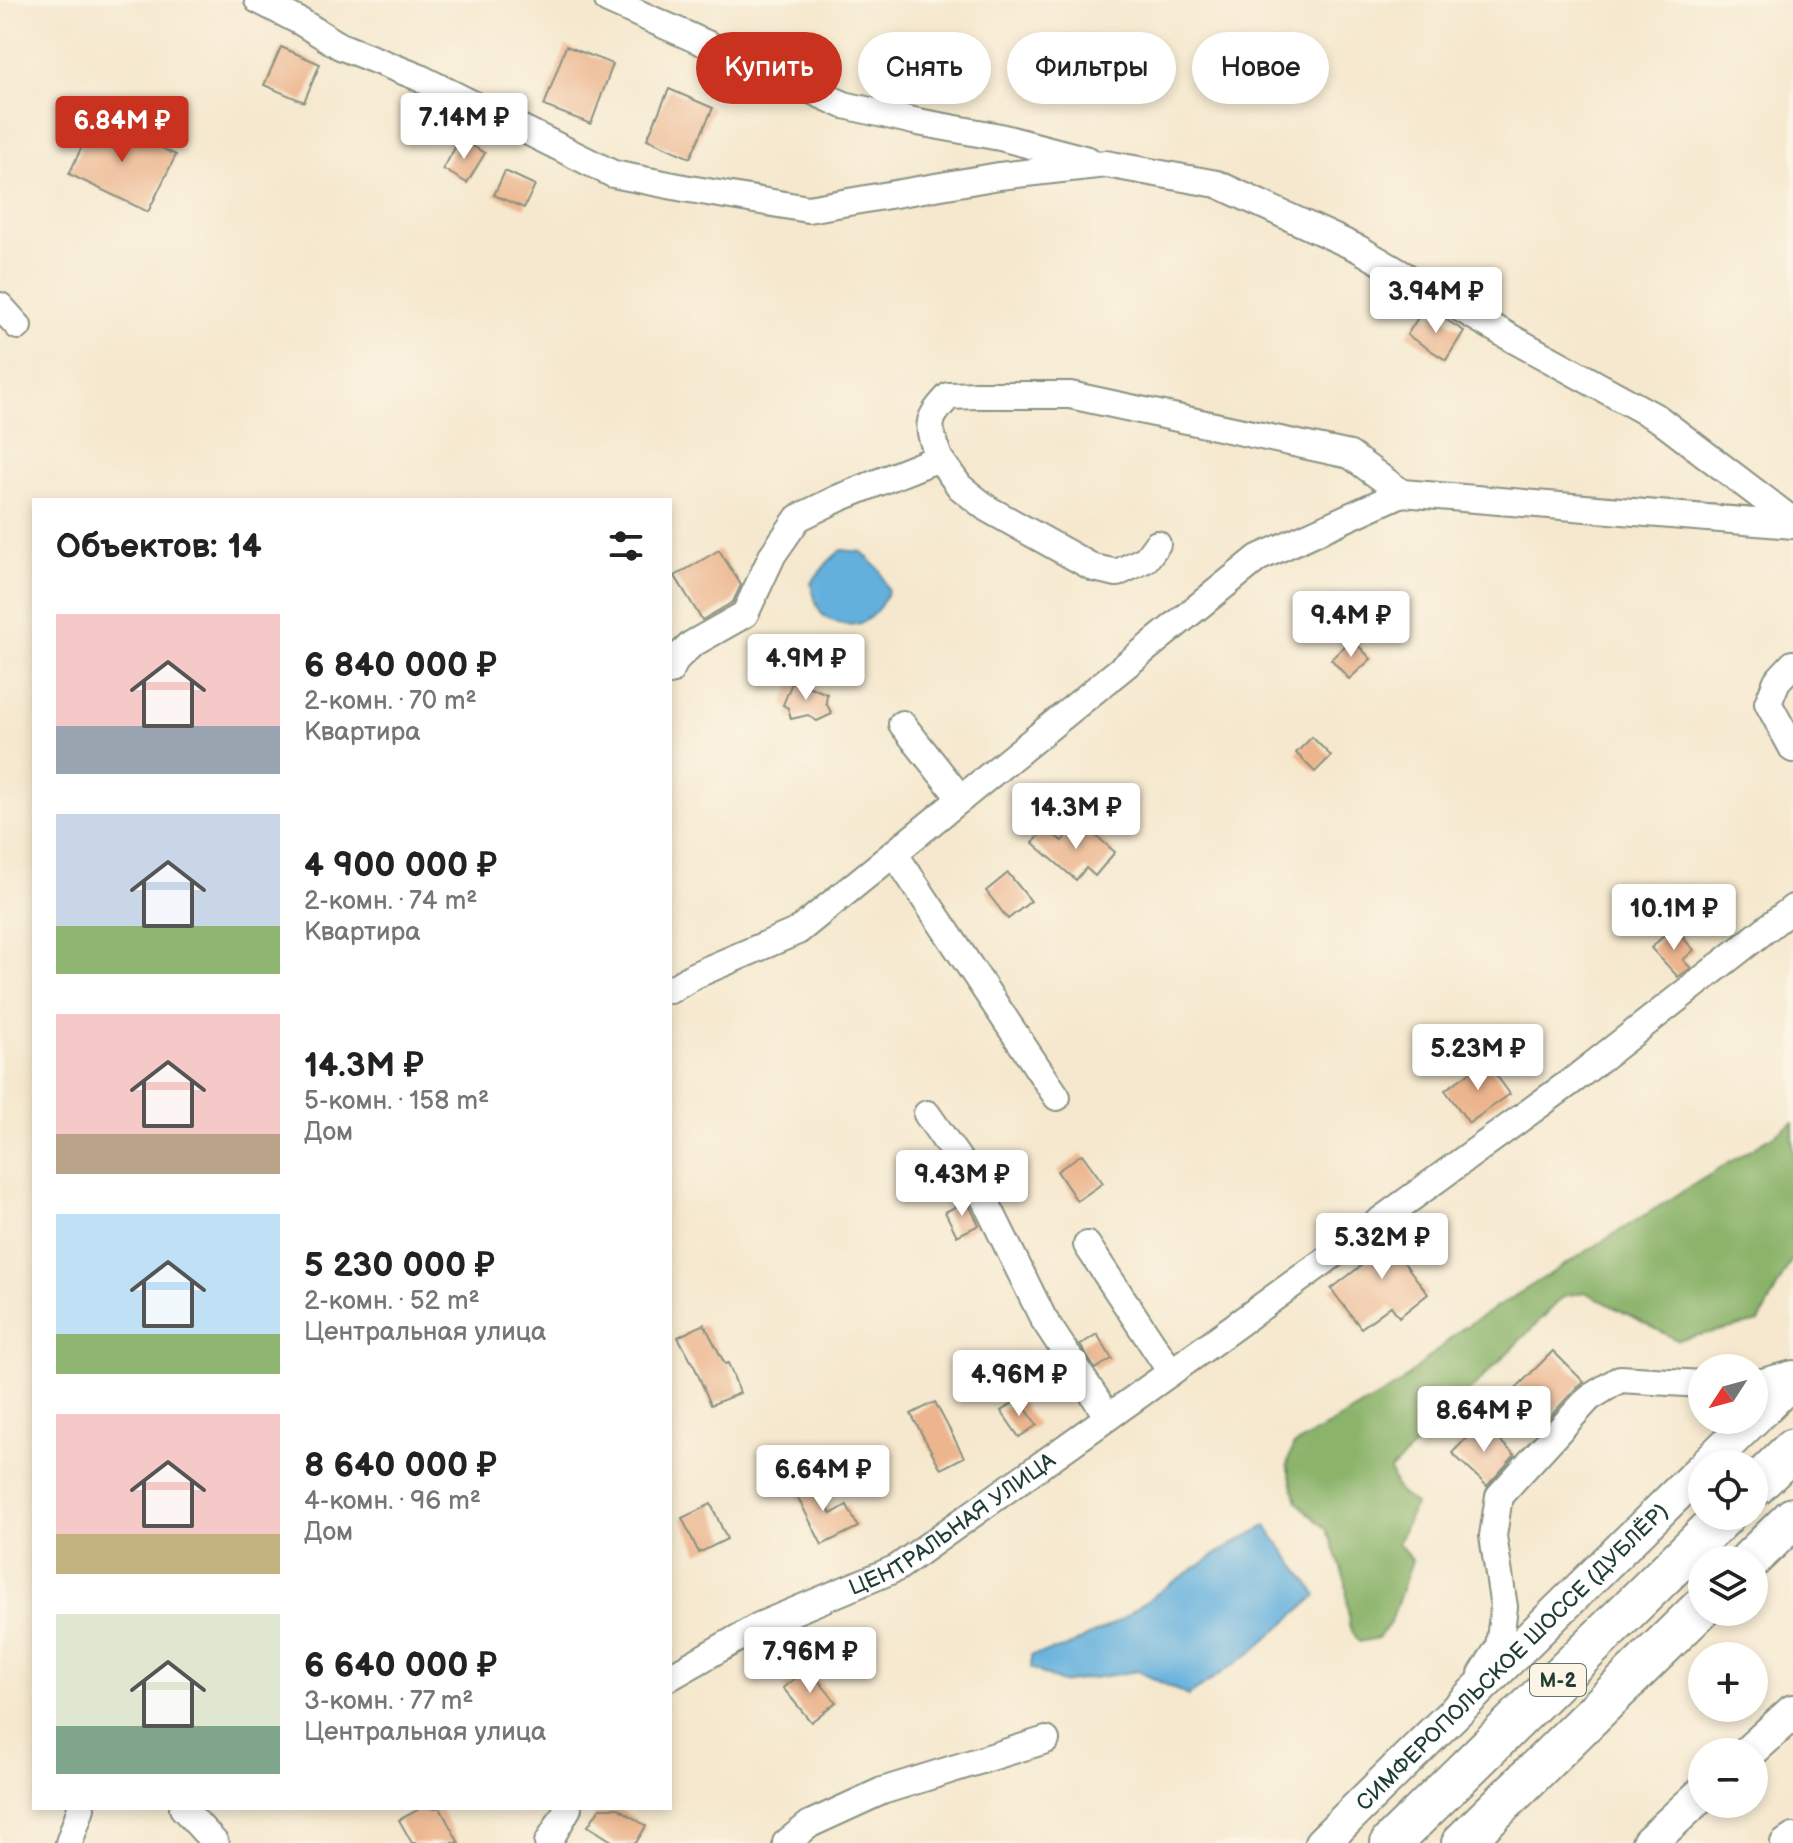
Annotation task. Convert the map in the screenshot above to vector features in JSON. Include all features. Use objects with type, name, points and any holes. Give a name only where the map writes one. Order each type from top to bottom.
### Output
[{"type":"highway","points":[[1768,1473],[1793,1449]]},
{"type":"highway","points":[[1764,1546],[1793,1518]]},
{"type":"highway","name":"М-2","points":[[1391,1843],[1710,1530]]},
{"type":"highway","name":"М-2","points":[[1462,1843],[1688,1621]]},
{"type":"main road","points":[[1768,1403],[1793,1377]]},
{"type":"main road","points":[[1721,1450],[1738,1434]]},
{"type":"main road","name":"СИМФЕРОПОЛЬСКОЕ ШОССЕ (ДУБЛЁР)","points":[[1322,1843],[1688,1483]]},
{"type":"main road","points":[[1764,1738],[1793,1712]]},
{"type":"main road","points":[[1649,1843],[1688,1807]]},
{"type":"street","points":[[258,0],[340,46],[418,77],[613,174],[684,188],[808,209],[999,176],[1106,164]]},
{"type":"street","points":[[608,0],[844,105],[1000,137],[1106,164],[1217,184],[1359,249],[1659,419],[1793,523]]},
{"type":"street","points":[[0,306],[18,326]]},
{"type":"street","points":[[1157,544],[1146,559],[1117,573],[1094,568],[988,509],[960,487],[939,458],[929,431],[934,411],[949,396],[1070,395],[1350,455],[1402,493]]},
{"type":"street","points":[[672,667],[692,644],[745,614],[773,554],[798,518],[939,458]]},
{"type":"street","points":[[672,989],[695,975],[798,931],[1258,558],[1402,493],[1793,523]]},
{"type":"street","points":[[1793,664],[1777,681],[1768,703],[1793,749]]},
{"type":"street","points":[[902,724],[961,799]]},
{"type":"street","points":[[894,853],[1057,1097]]},
{"type":"street","name":"ЦЕНТРАЛЬНАЯ УЛИЦА","points":[[672,1676],[759,1626],[897,1568],[1576,1078],[1793,908]]},
{"type":"street","points":[[927,1114],[980,1190],[1043,1318],[1108,1417]]},
{"type":"street","points":[[1087,1245],[1171,1372]]},
{"type":"street","points":[[1768,1381],[1793,1377]]},
{"type":"street","points":[[1466,1700],[1499,1647],[1504,1607],[1493,1536],[1499,1496],[1589,1398],[1620,1379],[1688,1383]]},
{"type":"street","points":[[786,1843],[810,1824],[882,1791],[1046,1740]]},
{"type":"street","points":[[69,1843],[80,1810]]},
{"type":"street","points":[[185,1810],[215,1843]]},
{"type":"street","points":[[548,1843],[567,1810]]},
{"type":"street","points":[[1784,1843],[1793,1837]]},
{"type":"green space","points":[[1793,1123],[1793,1257],[1759,1322],[1677,1340],[1585,1292],[1564,1296],[1390,1471],[1398,1491],[1415,1504],[1398,1543],[1412,1560],[1391,1622],[1378,1638],[1359,1642],[1349,1626],[1346,1583],[1334,1547],[1326,1529],[1297,1502],[1287,1465],[1293,1446],[1398,1385],[1460,1330]]},
{"type":"water","points":[[841,550],[862,552],[880,570],[888,591],[870,618],[856,624],[839,623],[824,616],[816,604],[811,583]]},
{"type":"water","points":[[1266,1526],[1317,1595],[1252,1652],[1188,1696],[1138,1671],[1061,1683],[1031,1668],[1031,1655],[1065,1648],[1119,1621],[1232,1544]]},
{"type":"building","points":[[566,46],[613,64],[591,124],[544,106]]},
{"type":"building","points":[[281,47],[320,64],[304,102],[264,85]]},
{"type":"building","points":[[669,89],[696,101],[696,104],[713,108],[690,158],[647,139]]},
{"type":"building","points":[[96,117],[176,155],[148,212],[69,174]]},
{"type":"building","points":[[460,139],[485,153],[467,183],[443,169]]},
{"type":"building","points":[[505,171],[535,185],[524,208],[494,195]]},
{"type":"building","points":[[1421,313],[1431,320],[1435,313],[1464,331],[1446,360],[1407,335]]},
{"type":"building","points":[[719,550],[741,585],[733,602],[702,620],[675,576]]},
{"type":"building","points":[[1352,639],[1371,659],[1349,679],[1331,659]]},
{"type":"building","points":[[793,680],[827,694],[826,703],[832,714],[817,721],[808,715],[791,719],[788,708],[783,705]]},
{"type":"building","points":[[1312,737],[1331,756],[1315,772],[1296,753]]},
{"type":"building","points":[[1079,821],[1115,852],[1095,876],[1086,868],[1076,880],[1033,843],[1046,828],[1062,841]]},
{"type":"building","points":[[1008,873],[1031,901],[1008,919],[986,891]]},
{"type":"building","points":[[1673,927],[1694,950],[1683,960],[1691,968],[1678,977],[1651,948]]},
{"type":"building","points":[[1486,1061],[1510,1094],[1469,1123],[1445,1090]]},
{"type":"building","points":[[1082,1154],[1103,1183],[1077,1201],[1057,1171]]},
{"type":"building","points":[[967,1201],[979,1225],[957,1236],[945,1212]]},
{"type":"building","points":[[1406,1226],[1418,1242],[1399,1256],[1428,1294],[1399,1317],[1391,1306],[1361,1328],[1331,1289],[1375,1255],[1369,1248],[1392,1231],[1395,1234]]},
{"type":"building","points":[[704,1324],[725,1364],[728,1363],[740,1393],[711,1405],[678,1337]]},
{"type":"building","points":[[1097,1334],[1112,1359],[1095,1369],[1080,1345]]},
{"type":"building","points":[[1553,1351],[1584,1382],[1548,1419],[1516,1388]]},
{"type":"building","points":[[1019,1399],[1037,1425],[1019,1437],[1001,1411]]},
{"type":"building","points":[[935,1402],[964,1457],[941,1469],[911,1414]]},
{"type":"building","points":[[1481,1423],[1515,1455],[1487,1486],[1452,1453]]},
{"type":"building","points":[[812,1476],[831,1514],[847,1505],[858,1527],[822,1545],[792,1486]]},
{"type":"building","points":[[711,1504],[727,1539],[699,1553],[682,1518]]},
{"type":"building","points":[[808,1668],[836,1702],[811,1722],[783,1688]]},
{"type":"building","points":[[417,1810],[441,1810],[459,1843],[412,1843],[399,1820]]},
{"type":"building","points":[[599,1810],[621,1810],[646,1826],[636,1843],[615,1843],[588,1826]]}]
